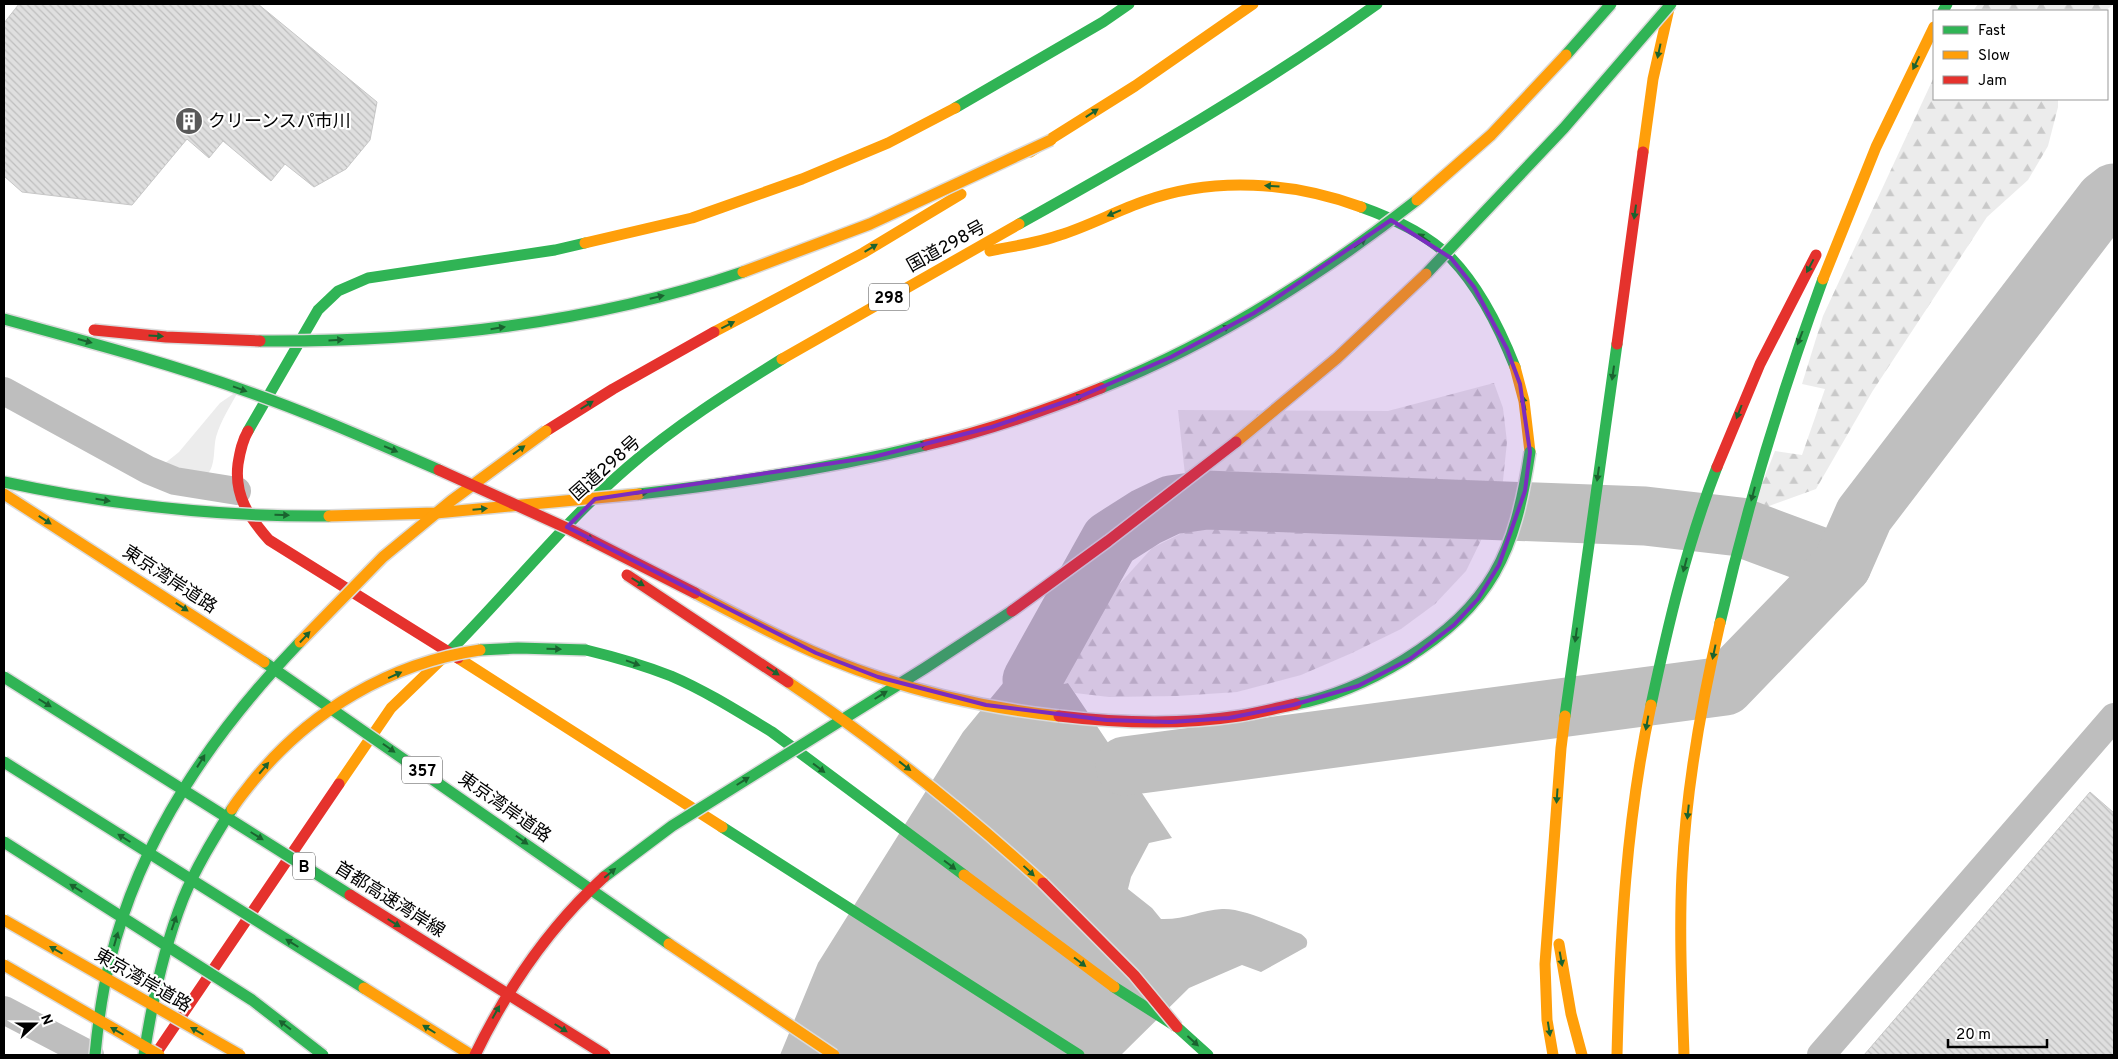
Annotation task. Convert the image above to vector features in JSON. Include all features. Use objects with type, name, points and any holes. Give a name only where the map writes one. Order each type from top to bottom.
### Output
[{"type":"main road","points":[[1079,1055],[449,652],[269,540],[248,518],[237,491],[237,462],[243,440],[318,310],[338,291],[368,278],[555,250],[639,231],[692,218],[802,179],[888,143],[975,97],[1103,22],[1129,4]]},
{"type":"main road","points":[[95,1055],[104,984],[116,939],[129,898],[166,817],[209,749],[241,707],[321,619],[395,547],[546,431],[685,347],[768,305],[863,253],[1051,140],[1135,86],[1253,4]]},
{"type":"main road","name":"国道298号","points":[[155,1055],[391,708],[491,610],[575,518],[628,467],[703,409],[807,343],[1144,154],[1331,37],[1377,4]]},
{"type":"main road","points":[[4,482],[38,490],[136,505],[237,514],[318,517],[411,514],[570,502],[681,489],[782,474],[873,457],[992,427],[1079,397],[1171,357],[1254,313],[1338,259],[1408,208],[1472,153],[1556,67],[1611,4]]},
{"type":"main road","points":[[1553,1055],[1547,1020],[1545,964],[1561,748],[1653,79],[1670,4]]},
{"type":"main road","points":[[475,1055],[496,1012],[527,961],[552,929],[584,895],[655,837],[947,653],[1075,566],[1183,485],[1309,382],[1382,316],[1502,196],[1588,102],[1670,4]]},
{"type":"main road","points":[[1835,219],[1933,30]]},
{"type":"main road","points":[[1684,1055],[1681,938],[1682,871],[1701,712],[1725,598],[1769,434],[1796,348],[1860,183],[1898,99]]},
{"type":"main road","points":[[4,315],[49,324],[125,334],[222,341],[306,341],[394,338],[488,329],[591,312],[683,291],[778,260],[874,223],[965,182],[1051,140]]},
{"type":"main road","points":[[4,319],[118,350],[225,383],[317,418],[572,529],[816,652],[878,677],[931,693],[986,705],[1036,713],[1106,720],[1171,722],[1229,718],[1293,706],[1358,686],[1410,659],[1454,625],[1478,599],[1498,565],[1514,527],[1524,491],[1530,452],[1527,417],[1520,384],[1507,349],[1474,287],[1451,258],[1418,233],[1380,214],[1297,188],[1260,185],[1217,186],[1170,193],[1127,208],[1066,234],[960,258]]},
{"type":"main road","points":[[1617,1055],[1620,938],[1626,861],[1650,702],[1668,626],[1689,550],[1715,473],[1740,410],[1780,322],[1821,245]]},
{"type":"main road","points":[[491,493],[587,551]]},
{"type":"main road","name":"東京湾岸道路","points":[[4,494],[235,642],[732,988],[834,1055]]},
{"type":"main road","points":[[618,570],[805,692],[880,746],[947,798],[1015,857],[1075,914],[1134,975],[1177,1027],[1208,1055]]},
{"type":"main road","points":[[144,1055],[154,994],[178,912],[205,852],[240,797],[275,755],[304,728],[352,694],[407,670],[451,656],[496,649],[586,650],[627,660],[680,681],[723,703],[772,732],[1114,987],[1177,1027]]},
{"type":"main road","name":"首都高速湾岸線","points":[[4,677],[605,1055]]},
{"type":"main road","points":[[4,762],[471,1055]]},
{"type":"main road","points":[[4,842],[252,1000],[323,1055]]},
{"type":"main road","points":[[1552,858],[1558,940],[1570,1014],[1582,1055]]},
{"type":"main road","name":"東京湾岸道路","points":[[4,920],[240,1055]]},
{"type":"main road","points":[[4,965],[159,1055]]},
{"type":"street","points":[[4,391],[70,429],[148,470],[175,481],[237,491]]},
{"type":"street","points":[[1821,1055],[2114,717]]},
{"type":"street","points":[[4,1010],[90,1055]]},
{"type":"highlighted area","points":[[1391,220],[1451,258],[1474,287],[1507,349],[1520,384],[1530,452],[1525,491],[1499,565],[1478,599],[1454,625],[1410,659],[1358,686],[1293,705],[1229,718],[1171,722],[1106,720],[986,705],[878,677],[816,653],[567,527],[595,499],[873,457],[992,427],[1079,397],[1171,357],[1254,313]]},
{"type":"green space","points":[[1978,4],[2114,4],[2106,10],[1974,10]]},
{"type":"green space","points":[[1933,79],[1933,100],[2058,100],[2048,146],[2028,180],[1987,217],[1872,392],[1816,489],[1750,513],[1775,451],[1802,455],[1825,389],[1802,384],[1823,316]]},
{"type":"green space","points":[[1494,383],[1503,408],[1507,442],[1502,490],[1185,475],[1178,410],[1388,411]]},
{"type":"green space","points":[[239,390],[218,431],[212,467],[207,475],[164,464],[179,452],[220,403]]},
{"type":"green space","points":[[1212,522],[1490,522],[1466,571],[1435,604],[1401,629],[1301,675],[1237,692],[1177,696],[1109,697],[1075,693],[1068,683],[1059,685],[1096,610],[1152,548],[1186,531]]},
{"type":"shaded area","points":[[1009,676],[1059,685],[1068,683],[1172,838],[1149,843],[1131,877],[1128,889],[1152,908],[1161,919],[1231,909],[1262,918],[1301,934],[1306,939],[1306,947],[1261,972],[1242,965],[1189,988],[1121,1055],[780,1055],[818,963],[963,732]]},
{"type":"building","name":"クリーンスパ市川","points":[[19,4],[258,4],[377,102],[370,140],[346,169],[314,187],[285,164],[271,181],[223,141],[209,158],[187,139],[132,205],[22,192],[4,176],[4,23]]},
{"type":"building","points":[[2090,792],[2114,813],[2114,1055],[1864,1055]]},
{"type":"waterway","points":[[1125,766],[1725,686],[1842,565],[1864,515],[2105,200],[2114,193]]},
{"type":"waterway","points":[[1032,680],[1110,540],[1146,517],[1171,505],[1206,500],[1645,516],[1740,527],[1842,565]]},
{"type":"traffic: fast","points":[[955,108],[1103,22],[1129,4]]},
{"type":"traffic: fast","points":[[1019,224],[1246,92],[1377,4]]},
{"type":"traffic: fast","points":[[1566,55],[1611,4]]},
{"type":"traffic: fast","points":[[1426,274],[1564,128],[1671,4]]},
{"type":"traffic: fast","points":[[1944,10],[1947,4]]},
{"type":"traffic: fast","points":[[1101,388],[1185,350],[1266,305],[1343,255],[1417,200]]},
{"type":"traffic: fast","points":[[1361,207],[1385,216],[1420,234],[1442,249],[1451,258],[1471,282],[1488,309],[1515,367]]},
{"type":"traffic: fast","points":[[248,431],[318,310],[338,291],[368,278],[555,250],[585,243]]},
{"type":"traffic: fast","points":[[260,341],[382,338],[444,334],[504,327],[625,305],[743,272]]},
{"type":"traffic: fast","points":[[1720,623],[1730,579],[1766,449],[1823,279]]},
{"type":"traffic: fast","points":[[4,319],[154,361],[243,390],[317,418],[439,470]]},
{"type":"traffic: fast","points":[[1565,716],[1617,344]]},
{"type":"traffic: fast","points":[[449,652],[581,511],[628,467],[683,424],[782,359]]},
{"type":"traffic: fast","points":[[639,494],[784,474],[926,445]]},
{"type":"traffic: fast","points":[[1296,704],[1352,687],[1404,660],[1434,639],[1459,618],[1479,597],[1507,548],[1524,488],[1530,452]]},
{"type":"traffic: fast","points":[[1651,705],[1679,585],[1696,525],[1717,467]]},
{"type":"traffic: fast","points":[[4,482],[84,497],[165,508],[206,512],[329,516]]},
{"type":"traffic: fast","points":[[604,877],[672,826],[925,668],[1012,611]]},
{"type":"traffic: fast","points":[[95,1055],[105,984],[123,915],[140,872],[160,830],[210,750],[238,713],[300,642]]},
{"type":"traffic: fast","points":[[480,650],[518,648],[586,650]]},
{"type":"traffic: fast","points":[[586,650],[650,668],[671,676],[735,709],[772,732],[964,875]]},
{"type":"traffic: fast","points":[[264,662],[669,944]]},
{"type":"traffic: fast","points":[[4,677],[350,895]]},
{"type":"traffic: fast","points":[[4,762],[364,988]]},
{"type":"traffic: fast","points":[[144,1055],[159,976],[176,918],[194,876],[232,809]]},
{"type":"traffic: fast","points":[[722,827],[1079,1055]]},
{"type":"traffic: fast","points":[[4,842],[252,1000],[323,1055]]},
{"type":"traffic: fast","points":[[1114,987],[1177,1027],[1208,1055]]},
{"type":"traffic: slow","points":[[1030,152],[1135,86],[1253,4]]},
{"type":"traffic: slow","points":[[1643,152],[1653,79],[1670,4]]},
{"type":"traffic: slow","points":[[1823,279],[1876,147],[1933,29]]},
{"type":"traffic: slow","points":[[1417,200],[1491,135],[1566,55]]},
{"type":"traffic: slow","points":[[585,243],[692,218],[802,179],[888,143],[955,108]]},
{"type":"traffic: slow","points":[[743,272],[870,224],[1051,140]]},
{"type":"traffic: slow","points":[[990,251],[1052,238],[1145,201],[1199,188],[1226,185],[1281,188],[1308,192],[1361,207]]},
{"type":"traffic: slow","points":[[714,332],[863,253],[961,194]]},
{"type":"traffic: slow","points":[[782,359],[1019,224]]},
{"type":"traffic: slow","points":[[1236,442],[1337,358],[1426,274]]},
{"type":"traffic: slow","points":[[1515,367],[1524,401],[1530,452]]},
{"type":"traffic: slow","points":[[300,642],[383,557],[451,501],[546,431]]},
{"type":"traffic: slow","points":[[4,494],[264,662]]},
{"type":"traffic: slow","points":[[329,516],[436,513],[639,494]]},
{"type":"traffic: slow","points":[[695,593],[762,628],[854,669],[922,691],[1013,710],[1059,716]]},
{"type":"traffic: slow","points":[[1684,1055],[1681,964],[1684,842],[1695,747],[1720,623]]},
{"type":"traffic: slow","points":[[232,809],[275,756],[326,712],[354,694],[415,666],[447,656],[480,650]]},
{"type":"traffic: slow","points":[[339,784],[391,708],[448,653]]},
{"type":"traffic: slow","points":[[458,658],[722,827]]},
{"type":"traffic: slow","points":[[788,682],[855,728],[919,778],[982,829],[1043,883]]},
{"type":"traffic: slow","points":[[1617,1055],[1622,923],[1630,835],[1642,748],[1651,705]]},
{"type":"traffic: slow","points":[[1553,1055],[1547,1020],[1545,964],[1565,716]]},
{"type":"traffic: slow","points":[[964,875],[1114,987]]},
{"type":"traffic: slow","points":[[4,920],[240,1055]]},
{"type":"traffic: slow","points":[[669,944],[834,1055]]},
{"type":"traffic: slow","points":[[1559,944],[1571,1014],[1582,1055]]},
{"type":"traffic: slow","points":[[4,965],[159,1055]]},
{"type":"traffic: slow","points":[[364,988],[471,1055]]},
{"type":"traffic: jam","points":[[1617,344],[1643,152]]},
{"type":"traffic: jam","points":[[1717,467],[1760,364],[1816,255]]},
{"type":"traffic: jam","points":[[94,330],[166,337],[260,341]]},
{"type":"traffic: jam","points":[[546,431],[613,389],[714,332]]},
{"type":"traffic: jam","points":[[926,445],[1015,420],[1101,388]]},
{"type":"traffic: jam","points":[[248,431],[239,460],[238,486],[249,514],[269,540],[458,658]]},
{"type":"traffic: jam","points":[[1012,611],[1108,541],[1236,442]]},
{"type":"traffic: jam","points":[[439,470],[571,530],[695,593]]},
{"type":"traffic: jam","points":[[627,575],[788,682]]},
{"type":"traffic: jam","points":[[1059,716],[1126,721],[1194,721],[1239,716],[1296,704]]},
{"type":"traffic: jam","points":[[155,1055],[339,784]]},
{"type":"traffic: jam","points":[[475,1055],[501,1006],[531,960],[565,917],[604,877]]},
{"type":"traffic: jam","points":[[1043,883],[1134,975],[1177,1027]]},
{"type":"traffic: jam","points":[[350,895],[605,1055]]},
{"type":"place","name":"クリーンスパ市川","points":[[189,121]]}]
